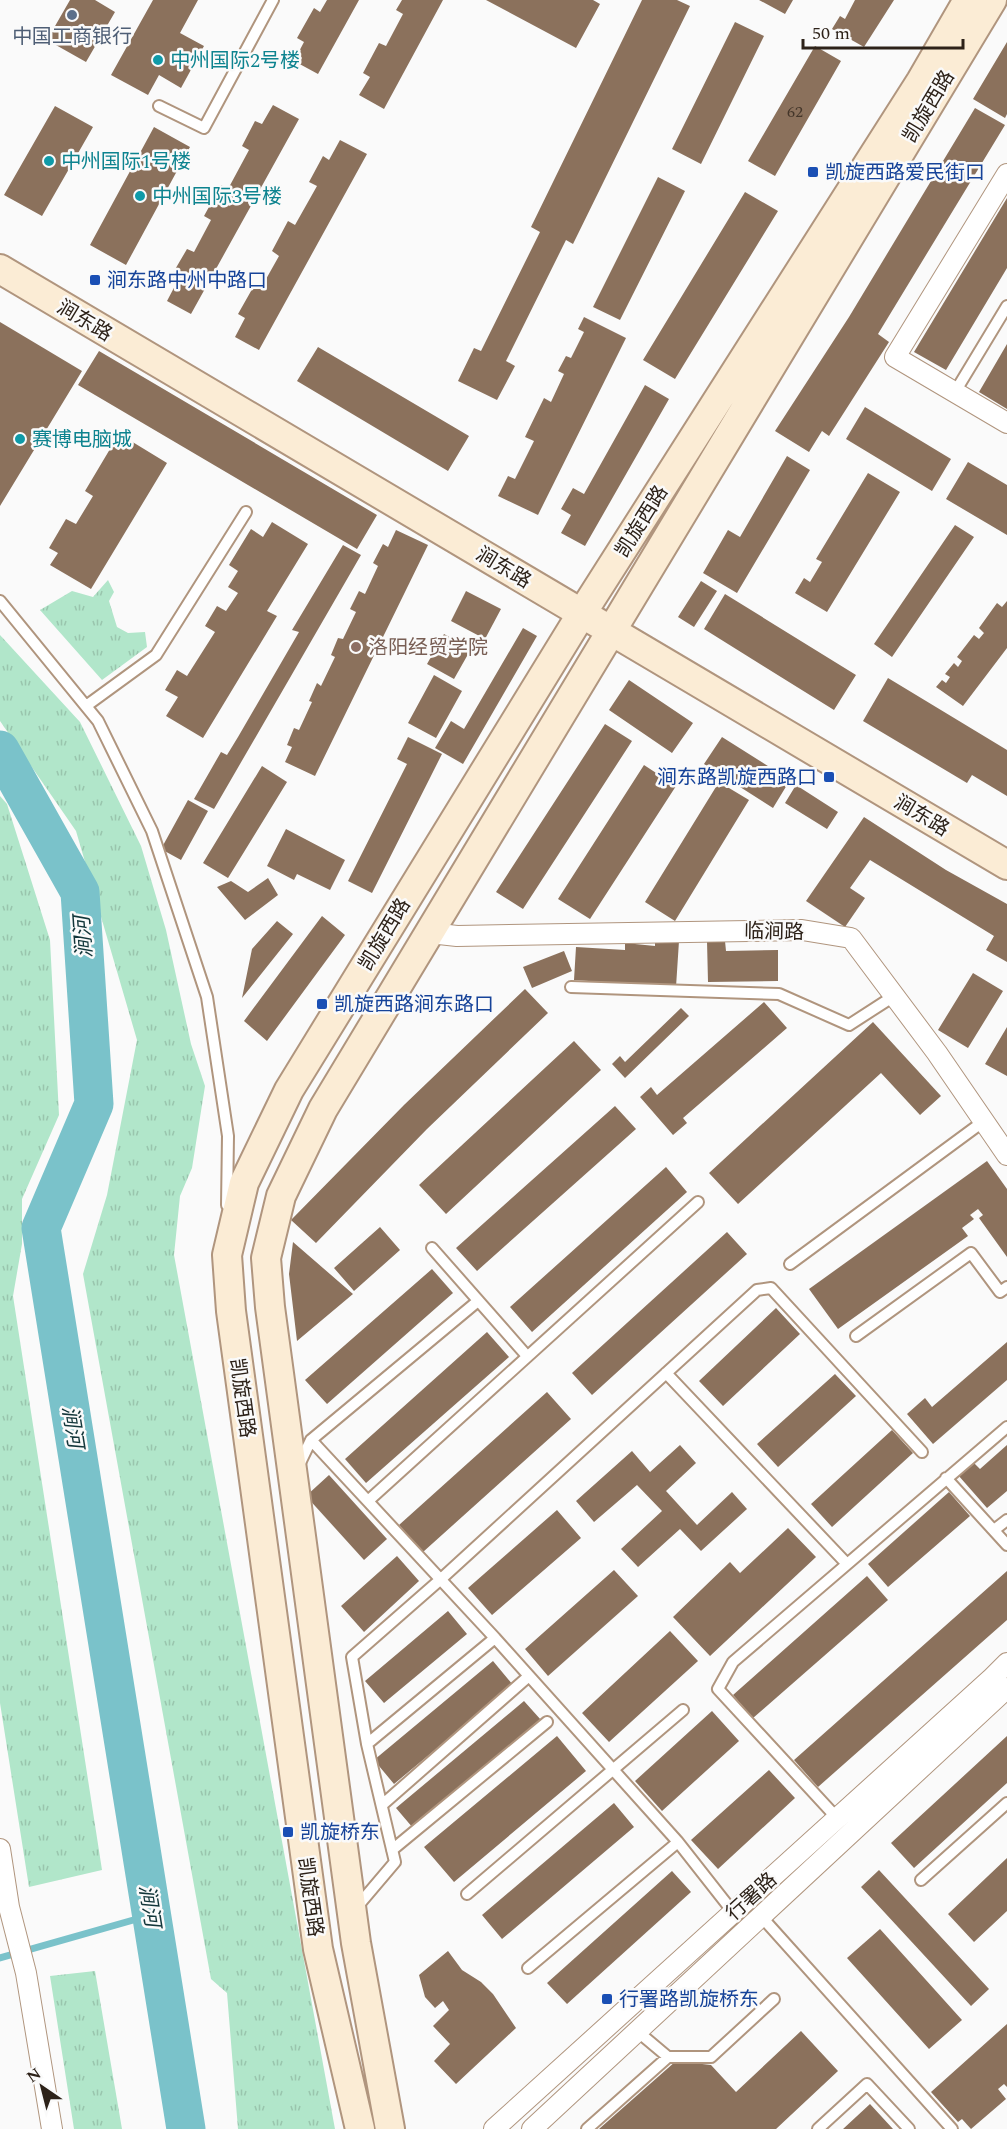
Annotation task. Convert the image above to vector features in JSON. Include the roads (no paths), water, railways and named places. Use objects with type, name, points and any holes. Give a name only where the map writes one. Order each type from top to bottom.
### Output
[{"type":"main road","name":"凯旋西路","points":[[360,2129],[318,1949],[232,1323],[227,1255],[244,1183],[289,1090],[585,608],[921,81],[968,0]]},
{"type":"main road","name":"凯旋西路","points":[[390,2129],[352,1913],[270,1307],[266,1258],[280,1196],[323,1109],[992,0]]},
{"type":"main road","name":"涧东路","points":[[0,255],[585,608]]},
{"type":"main road","name":"涧东路","points":[[0,269],[1007,850]]},
{"type":"main road","name":"涧东路","points":[[615,625],[1007,865]]},
{"type":"street","points":[[1007,174],[894,357],[1007,423]]},
{"type":"street","name":"临涧路","points":[[430,933],[457,936],[802,930],[851,938],[938,1053],[1007,1155]]},
{"type":"street","name":"行署路","points":[[532,2129],[761,1917],[1002,1688],[1007,1663]]},
{"type":"street","name":"行署路","points":[[494,2129],[837,1818],[1002,1688]]},
{"type":"street","points":[[0,1849],[9,1907],[26,1973],[52,2129]]},
{"type":"lane","points":[[159,106],[204,128],[273,0]]},
{"type":"lane","points":[[955,392],[1007,306]]},
{"type":"lane","points":[[86,706],[156,656],[246,512]]},
{"type":"lane","points":[[0,601],[98,721],[152,831],[207,998],[228,1136],[227,1255]]},
{"type":"lane","points":[[571,987],[779,994],[849,1025],[894,996]]},
{"type":"lane","points":[[790,1264],[984,1121]]},
{"type":"lane","points":[[368,1501],[698,1202]]},
{"type":"lane","points":[[432,1248],[527,1356]]},
{"type":"lane","points":[[856,1336],[971,1253],[1000,1292],[1007,1287]]},
{"type":"lane","points":[[352,1913],[395,1862],[367,1744],[352,1657],[441,1579],[757,1290],[771,1288],[922,1452]]},
{"type":"lane","points":[[293,1478],[311,1440],[478,1301]]},
{"type":"lane","points":[[666,1373],[847,1564]]},
{"type":"lane","points":[[837,1818],[718,1689],[733,1662],[1007,1426]]},
{"type":"lane","points":[[311,1440],[495,1638],[678,1842],[740,1906],[761,1917],[952,2129]]},
{"type":"lane","points":[[946,1478],[1007,1545]]},
{"type":"lane","points":[[994,1530],[1007,1520]]},
{"type":"lane","points":[[367,1744],[495,1638]]},
{"type":"lane","points":[[382,1805],[529,1676]]},
{"type":"lane","points":[[467,1894],[683,1710]]},
{"type":"lane","points":[[392,1850],[547,1722]]},
{"type":"lane","points":[[921,1880],[1007,1803]]},
{"type":"lane","points":[[528,1968],[678,1842]]},
{"type":"lane","points":[[587,2129],[668,2057],[711,2056],[774,1999]]},
{"type":"lane","points":[[637,2031],[668,2057]]},
{"type":"lane","points":[[818,2129],[867,2084],[909,2129]]},
{"type":"waterway","name":"涧河","points":[[0,750],[80,892],[94,1104],[41,1228],[186,2129]]},
{"type":"waterway","points":[[0,1958],[151,1915]]},
{"type":"place","name":"中国工商银行","points":[[72,15]]},
{"type":"place","name":"中州国际2号楼","points":[[158,60]]},
{"type":"place","name":"中州国际1号楼","points":[[49,161]]},
{"type":"place","name":"凯旋西路爱民街口","points":[[813,172]]},
{"type":"place","name":"中州国际3号楼","points":[[140,196]]},
{"type":"place","name":"涧东路中州中路口","points":[[95,280]]},
{"type":"place","name":"赛博电脑城","points":[[20,439]]},
{"type":"place","name":"洛阳经贸学院","points":[[356,647]]},
{"type":"place","name":"涧东路凯旋西路口","points":[[829,777]]},
{"type":"place","name":"凯旋西路涧东路口","points":[[322,1004]]},
{"type":"place","name":"凯旋桥东","points":[[288,1832]]},
{"type":"place","name":"行署路凯旋桥东","points":[[607,1999]]}]
